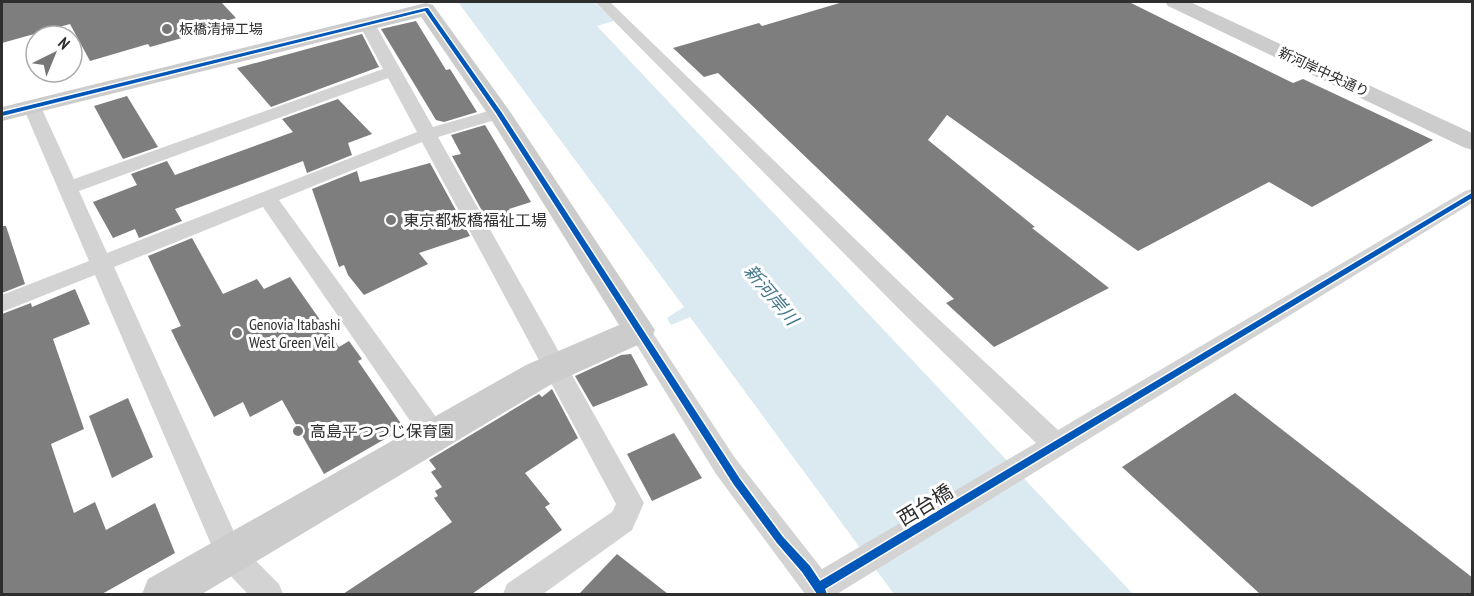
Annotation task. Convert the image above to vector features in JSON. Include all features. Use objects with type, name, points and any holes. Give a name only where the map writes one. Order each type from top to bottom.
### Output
[{"type":"street","points":[[602,2],[1052,448]]},
{"type":"street","name":"新河岸中央通り","points":[[1175,2],[1473,142]]},
{"type":"street","points":[[2,114],[368,24],[423,5],[500,113],[737,482],[780,540],[806,569],[820,591]]},
{"type":"street","points":[[368,24],[630,503],[622,520],[518,594]]},
{"type":"street","points":[[68,188],[393,71]]},
{"type":"street","points":[[32,107],[230,555],[268,594]]},
{"type":"street","points":[[2,304],[429,134],[500,113]]},
{"type":"street","name":"西台橋","points":[[820,591],[1052,448],[1473,195]]},
{"type":"street","points":[[267,198],[435,436]]},
{"type":"street","points":[[163,594],[556,366],[639,330]]},
{"type":"water","name":"新河岸川","points":[[458,2],[594,2],[614,21],[597,26],[1133,594],[894,594],[690,317],[671,325],[667,318],[684,307]]},
{"type":"building","name":"板橋清掃工場","points":[[2,2],[221,2],[236,18],[186,33],[189,36],[150,47],[148,44],[90,61],[84,50],[84,24],[24,24],[24,37],[2,43]]},
{"type":"building","points":[[843,2],[1129,2],[1293,83],[1303,79],[1433,140],[1312,207],[1269,182],[1138,251],[947,115],[928,140],[1035,227],[1032,228],[1109,288],[994,347],[946,303],[954,299],[718,73],[704,77],[673,48],[759,23],[762,26]]},
{"type":"building","points":[[416,21],[446,70],[450,69],[477,112],[444,122],[436,120],[381,29]]},
{"type":"building","points":[[362,34],[379,67],[271,107],[237,68]]},
{"type":"building","points":[[127,96],[158,147],[123,159],[94,106]]},
{"type":"building","points":[[338,99],[372,134],[348,143],[352,155],[307,173],[303,161],[175,209],[182,221],[139,238],[135,229],[113,238],[93,202],[137,185],[131,174],[167,161],[175,175],[293,132],[282,119]]},
{"type":"building","points":[[485,125],[531,202],[509,209],[516,221],[492,229],[452,156],[461,154],[451,135]]},
{"type":"building","name":"東京都板橋福祉工場","points":[[430,163],[470,236],[419,253],[428,264],[364,295],[348,275],[344,265],[339,267],[312,189],[357,171],[360,182]]},
{"type":"building","points":[[2,226],[6,226],[25,284],[2,293]]},
{"type":"building","points":[[192,238],[223,294],[257,279],[264,289],[290,277],[339,347],[349,341],[362,359],[358,361],[404,428],[324,474],[282,400],[250,417],[243,402],[214,417],[171,330],[181,326],[148,256]]},
{"type":"building","points":[[75,289],[90,324],[53,339],[84,429],[51,444],[74,513],[95,502],[106,530],[155,503],[175,553],[102,594],[2,594],[2,314],[31,303],[32,307]]},
{"type":"building","points":[[631,354],[648,385],[593,407],[575,376],[621,355]]},
{"type":"building","points":[[552,389],[578,438],[525,473],[550,504],[545,507],[562,530],[472,594],[343,594],[452,522],[434,498],[438,496],[435,491],[442,487],[431,472],[436,469],[429,460],[539,394],[542,397]]},
{"type":"building","points":[[1235,393],[1473,578],[1473,594],[1260,594],[1122,467]]},
{"type":"building","points":[[128,398],[153,457],[112,478],[89,416]]},
{"type":"building","points":[[674,433],[702,478],[652,501],[627,454]]},
{"type":"building","points":[[617,554],[668,594],[579,594]]},
{"type":"cycle path","points":[[2,114],[426,9],[499,113],[737,482],[780,540],[806,569],[822,594]]},
{"type":"cycle path","points":[[818,588],[1472,195]]},
{"type":"place","name":"板橋清掃工場","points":[[167,29]]},
{"type":"place","name":"東京都板橋福祉工場","points":[[391,220]]},
{"type":"place","name":"Genovia Itabashi West Green Veil","points":[[237,333]]},
{"type":"place","name":"高島平つつじ保育園","points":[[298,431]]}]
